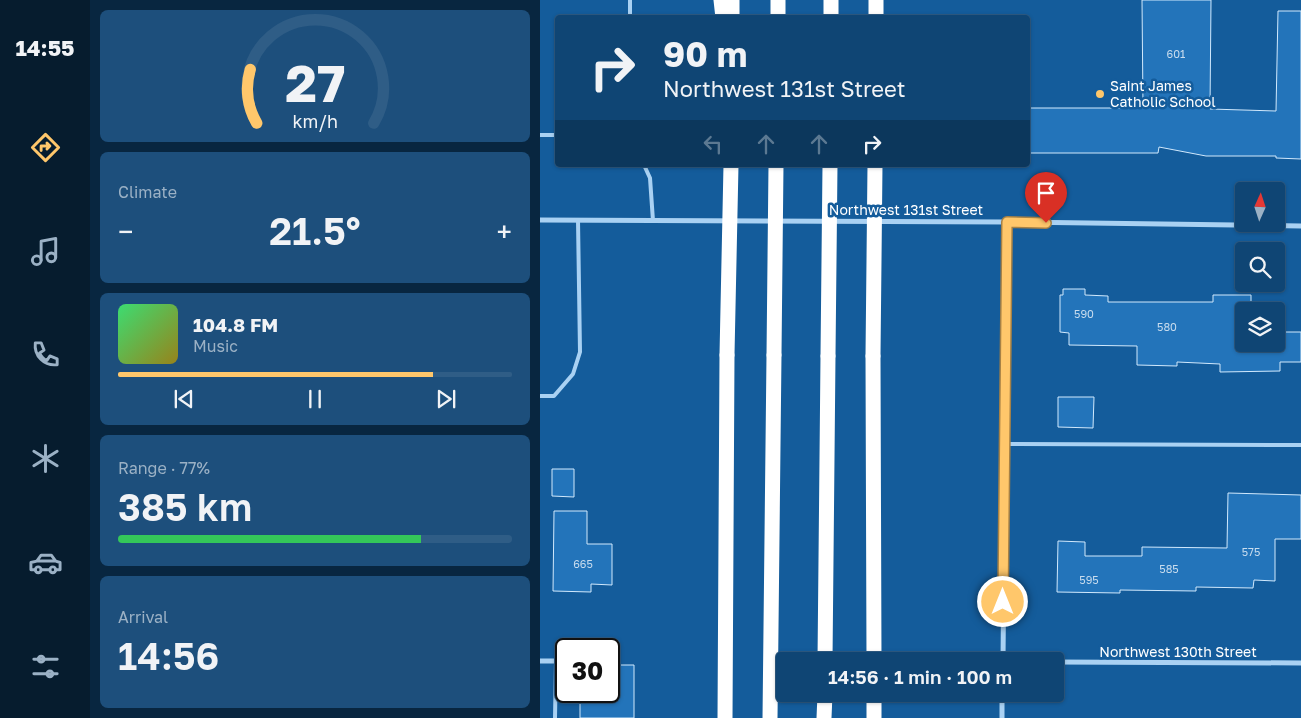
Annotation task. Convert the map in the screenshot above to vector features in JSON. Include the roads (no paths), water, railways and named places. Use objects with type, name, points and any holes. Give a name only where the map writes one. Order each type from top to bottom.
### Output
[{"type":"highway","points":[[721,0],[723,15]]},
{"type":"highway","points":[[732,0],[732,15]]},
{"type":"highway","points":[[778,0],[778,15]]},
{"type":"highway","points":[[831,0],[831,15]]},
{"type":"highway","points":[[876,0],[876,15]]},
{"type":"highway","points":[[725,718],[727,354],[731,167]]},
{"type":"highway","points":[[770,718],[776,167]]},
{"type":"highway","points":[[825,652],[830,167]]},
{"type":"highway","points":[[874,652],[875,167]]},
{"type":"highway","points":[[824,718],[825,702]]},
{"type":"highway","points":[[874,702],[874,718]]},
{"type":"street","name":"Northwest 131st Street","points":[[540,220],[1007,222],[1301,226]]},
{"type":"street","points":[[1003,652],[1007,222]]},
{"type":"street","points":[[540,661],[555,661]]},
{"type":"street","name":"Northwest 130th Street","points":[[1064,662],[1301,663]]},
{"type":"street","points":[[1002,702],[1002,718]]},
{"type":"lane","points":[[630,0],[630,15]]},
{"type":"lane","points":[[540,135],[555,135]]},
{"type":"lane","points":[[645,167],[650,178],[653,221]]},
{"type":"lane","points":[[540,396],[554,396],[573,374],[580,352],[578,220]]},
{"type":"lane","points":[[1004,444],[1301,445]]},
{"type":"lane","points":[[555,703],[555,718]]},
{"type":"place","name":"Saint James Catholic School","points":[[1100,94]]}]
